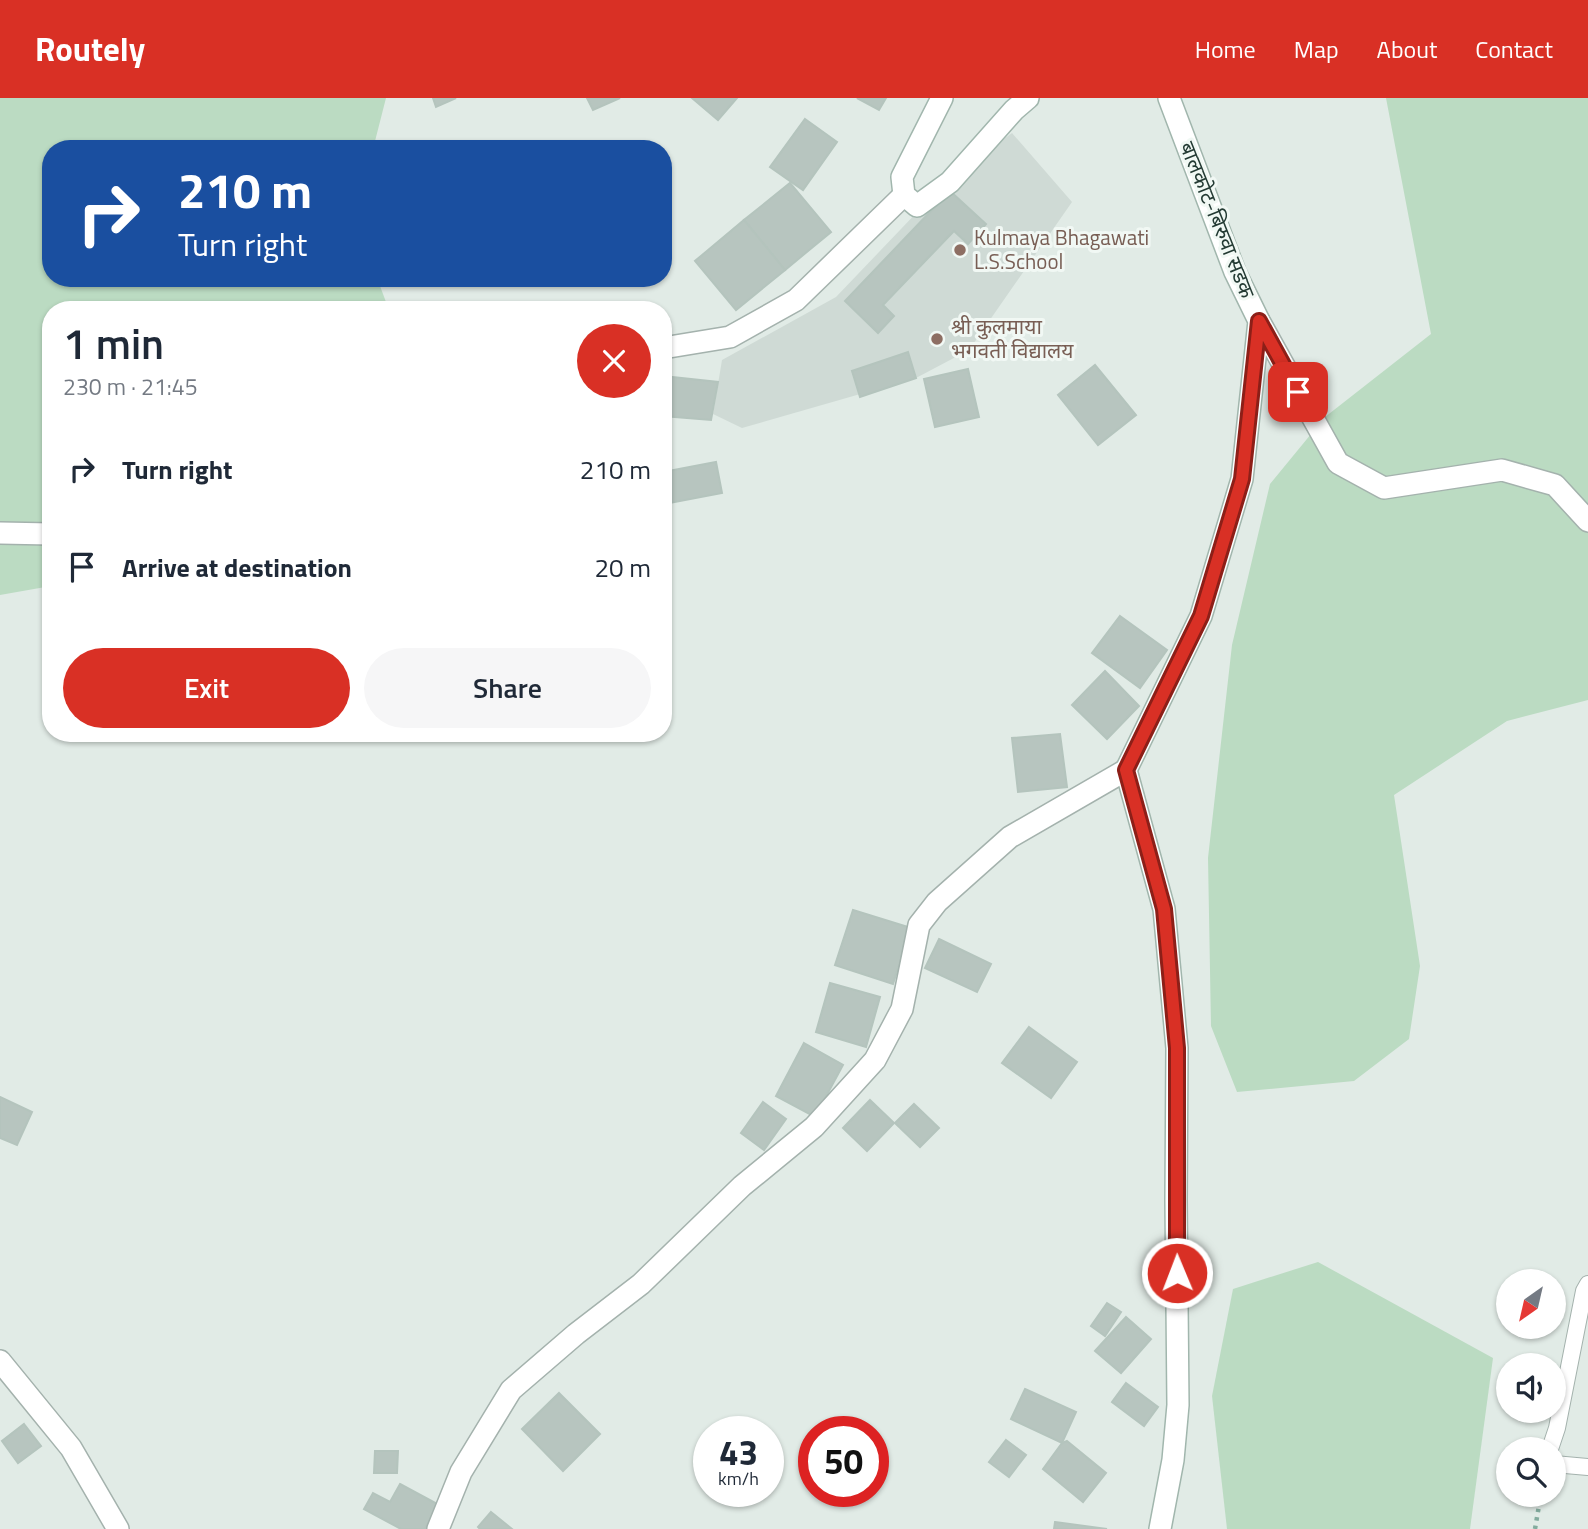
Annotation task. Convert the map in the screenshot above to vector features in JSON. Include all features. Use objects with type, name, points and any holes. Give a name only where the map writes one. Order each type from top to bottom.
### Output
[{"type":"street","points":[[942,98],[902,177],[904,195],[917,206],[950,182],[1028,98]]},
{"type":"street","name":"बालकोट-बिरुवा सडक","points":[[1126,770],[1201,616],[1242,479],[1259,321],[1235,272],[1170,98]]},
{"type":"street","points":[[672,347],[730,337],[796,300],[904,195]]},
{"type":"street","points":[[1259,321],[1338,463],[1384,488],[1502,470],[1555,485],[1588,521]]},
{"type":"street","points":[[0,533],[42,534]]},
{"type":"street","points":[[438,1529],[461,1472],[511,1390],[576,1334],[641,1284],[742,1186],[814,1127],[875,1060],[902,1009],[919,925],[937,902],[1010,837],[1126,770],[1164,909],[1177,1048],[1178,1405],[1160,1529]]},
{"type":"street","points":[[0,1361],[71,1448],[118,1529]]},
{"type":"lane","points":[[1554,1437],[1584,1291],[1588,1284]]},
{"type":"lane","points":[[1566,1465],[1588,1467]]},
{"type":"path","points":[[1535,1529],[1539,1507]]},
{"type":"shaded area","name":"Kulmaya Bhagawati L.S.School","points":[[1012,133],[1072,202],[969,350],[916,378],[742,428],[713,414],[722,360],[836,297],[944,184]]},
{"type":"green space","points":[[0,98],[386,98],[375,140],[42,140],[42,287],[380,287],[386,301],[42,301],[42,588],[0,595]]},
{"type":"green space","points":[[1386,98],[1588,98],[1588,700],[1507,721],[1394,795],[1420,966],[1409,1039],[1354,1081],[1237,1092],[1211,1026],[1208,858],[1232,645],[1270,484],[1325,417],[1431,334]]},
{"type":"green space","points":[[1318,1262],[1493,1358],[1470,1529],[1227,1529],[1212,1396],[1233,1289]]},
{"type":"building","points":[[433,98],[456,98],[436,107]]},
{"type":"building","points":[[587,98],[620,98],[593,110]]},
{"type":"building","points":[[692,98],[737,98],[718,120]]},
{"type":"building","points":[[857,98],[886,98],[879,110]]},
{"type":"building","points":[[805,119],[837,142],[803,190],[770,167]]},
{"type":"building","points":[[790,183],[831,232],[785,270],[744,220]]},
{"type":"building","points":[[950,191],[986,224],[968,244],[954,231],[883,305],[894,316],[878,333],[845,301]]},
{"type":"building","points":[[744,220],[785,270],[736,310],[695,261]]},
{"type":"building","points":[[908,352],[916,378],[860,397],[852,371]]},
{"type":"building","points":[[1095,365],[1136,415],[1098,445],[1058,395]]},
{"type":"building","points":[[968,369],[979,417],[935,427],[924,379]]},
{"type":"building","points":[[672,377],[718,382],[711,420],[672,417]]},
{"type":"building","points":[[716,462],[722,493],[672,502],[672,470]]},
{"type":"building","points":[[1120,616],[1167,650],[1140,688],[1092,653]]},
{"type":"building","points":[[1105,671],[1139,706],[1107,739],[1072,705]]},
{"type":"building","points":[[1060,734],[1067,787],[1018,792],[1012,738]]},
{"type":"building","points":[[853,910],[911,928],[893,984],[835,965]]},
{"type":"building","points":[[939,939],[991,964],[977,992],[925,968]]},
{"type":"building","points":[[830,983],[880,997],[866,1047],[816,1032]]},
{"type":"building","points":[[1029,1027],[1077,1062],[1051,1098],[1002,1063]]},
{"type":"building","points":[[804,1043],[843,1065],[815,1117],[776,1096]]},
{"type":"building","points":[[0,1097],[32,1112],[17,1145],[0,1138]]},
{"type":"building","points":[[870,1100],[894,1123],[867,1151],[843,1128]]},
{"type":"building","points":[[763,1102],[786,1119],[764,1150],[741,1133]]},
{"type":"building","points":[[914,1104],[939,1128],[920,1147],[895,1123]]},
{"type":"building","points":[[1107,1303],[1121,1312],[1105,1336],[1091,1326]]},
{"type":"building","points":[[1126,1317],[1151,1339],[1121,1373],[1095,1351]]},
{"type":"building","points":[[1126,1383],[1158,1407],[1144,1426],[1112,1402]]},
{"type":"building","points":[[1025,1389],[1076,1412],[1062,1443],[1011,1419]]},
{"type":"building","points":[[559,1393],[600,1434],[563,1471],[522,1429]]},
{"type":"building","points":[[24,1424],[41,1446],[18,1463],[2,1441]]},
{"type":"building","points":[[1006,1440],[1026,1455],[1009,1477],[989,1462]]},
{"type":"building","points":[[1067,1441],[1106,1473],[1083,1502],[1043,1469],[1062,1443]]},
{"type":"building","points":[[375,1451],[398,1451],[397,1473],[374,1473]]},
{"type":"building","points":[[400,1484],[439,1505],[425,1529],[401,1529],[364,1509],[373,1493],[390,1502]]},
{"type":"building","points":[[491,1512],[512,1529],[480,1529],[478,1527]]},
{"type":"building","points":[[1055,1522],[1107,1529],[1054,1529]]},
{"type":"place","name":"Kulmaya Bhagawati L.S.School","points":[[960,250]]},
{"type":"place","name":"श्री कुलमाया भगवती विद्यालय","points":[[937,339]]},
{"type":"route","points":[[1177,1273],[1177,1048],[1164,909],[1126,770],[1201,616],[1242,479],[1259,321],[1298,392]]}]
